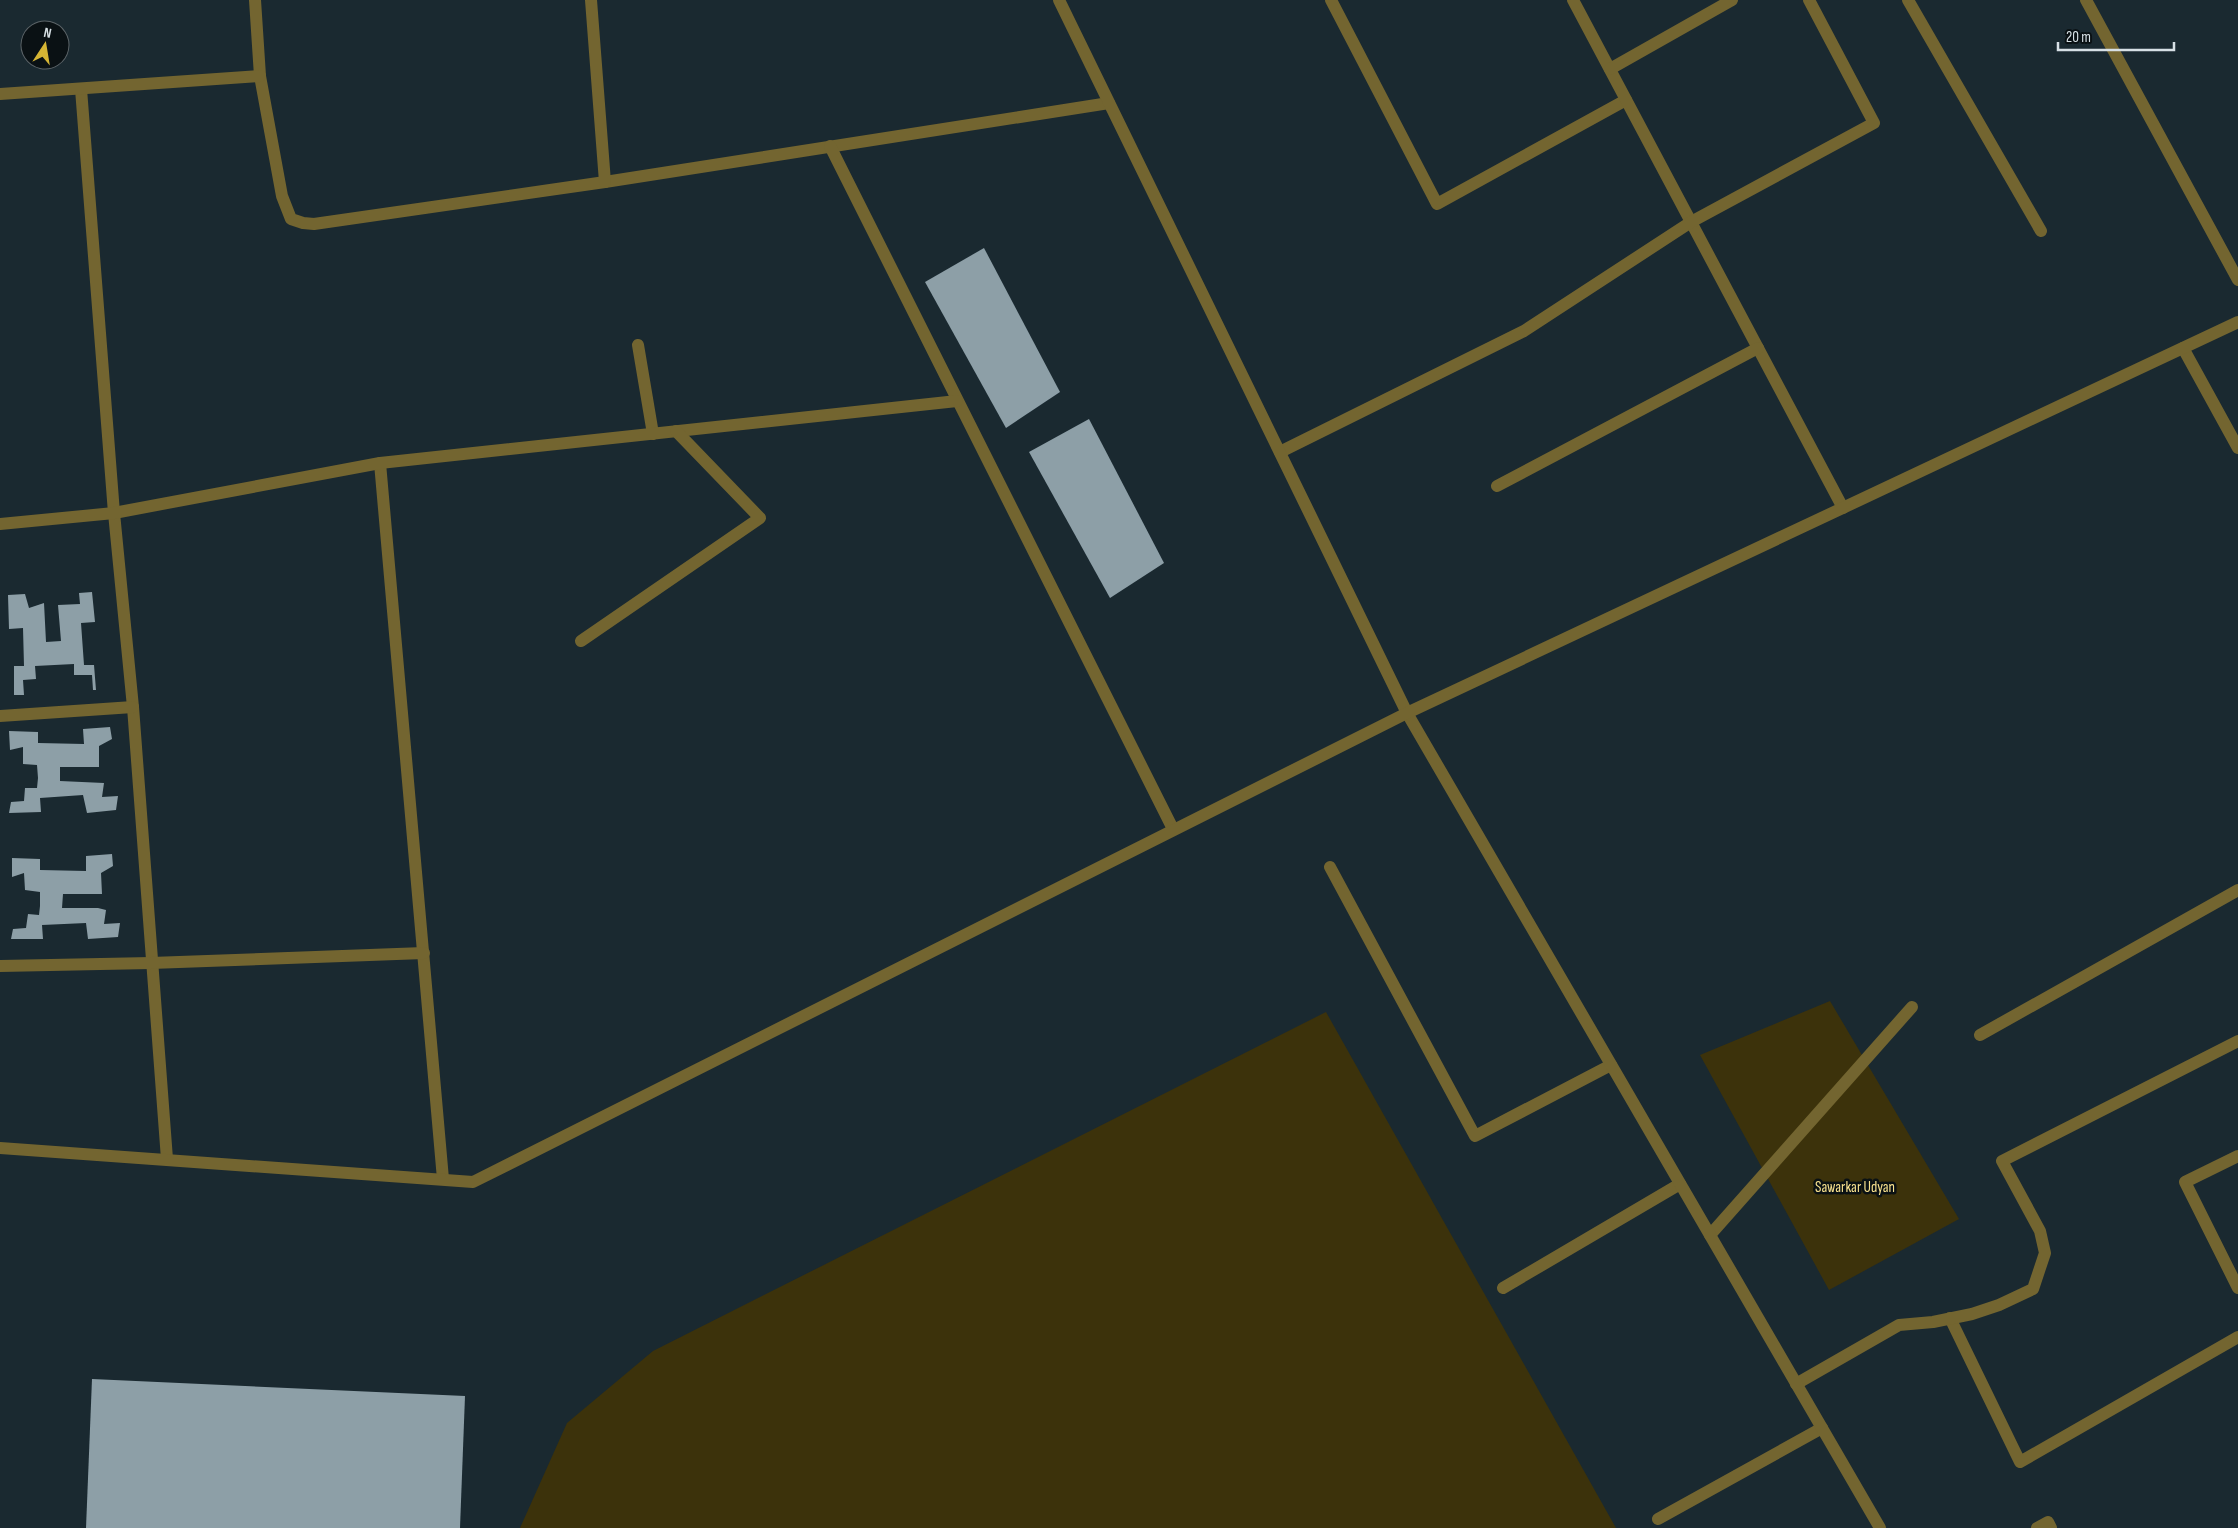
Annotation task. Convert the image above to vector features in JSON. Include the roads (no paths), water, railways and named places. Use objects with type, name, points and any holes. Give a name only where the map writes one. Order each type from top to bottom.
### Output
[{"type":"street","points":[[255,0],[260,76],[282,196],[291,219],[303,223],[314,224],[606,182],[1109,102]]},
{"type":"street","points":[[591,0],[606,182]]},
{"type":"street","points":[[1059,0],[1407,713],[1880,1528]]},
{"type":"street","points":[[1331,0],[1436,204],[1626,100]]},
{"type":"street","points":[[1573,0],[1843,508]]},
{"type":"street","points":[[1610,69],[1732,0]]},
{"type":"street","points":[[1280,452],[1524,331],[1691,222],[1874,123],[1809,0]]},
{"type":"street","points":[[1908,0],[2041,231]]},
{"type":"street","points":[[2086,0],[2238,280]]},
{"type":"street","points":[[0,94],[260,76]]},
{"type":"street","points":[[81,89],[114,513],[133,707],[167,1160]]},
{"type":"street","points":[[830,146],[1173,829]]},
{"type":"street","points":[[0,1148],[473,1182],[1407,713],[2238,322]]},
{"type":"street","points":[[638,345],[653,434]]},
{"type":"street","points":[[1497,486],[1758,348]]},
{"type":"street","points":[[2183,348],[2238,448]]},
{"type":"street","points":[[0,524],[114,513],[380,464],[957,401]]},
{"type":"street","points":[[581,641],[760,518],[676,431]]},
{"type":"street","points":[[380,464],[443,1179]]},
{"type":"street","points":[[0,716],[133,707]]},
{"type":"street","points":[[1330,867],[1475,1136],[1611,1066]]},
{"type":"street","points":[[1980,1035],[2238,890]]},
{"type":"street","points":[[0,966],[151,963],[424,953]]},
{"type":"street","points":[[1710,1235],[1912,1007]]},
{"type":"street","points":[[1796,1384],[1899,1325],[1950,1318],[1999,1306],[2033,1289],[2045,1253],[2040,1231],[2002,1161],[2238,1041]]},
{"type":"street","points":[[2238,1156],[2185,1182],[2238,1288]]},
{"type":"street","points":[[1503,1288],[1680,1184]]},
{"type":"street","points":[[1950,1318],[2020,1462],[2238,1337]]},
{"type":"street","points":[[1658,1519],[1822,1428]]},
{"type":"street","points":[[2037,1528],[2048,1522],[2051,1528]]},
{"type":"park label","name":"Sawarkar Udyan","points":[[1855,1187]]}]
